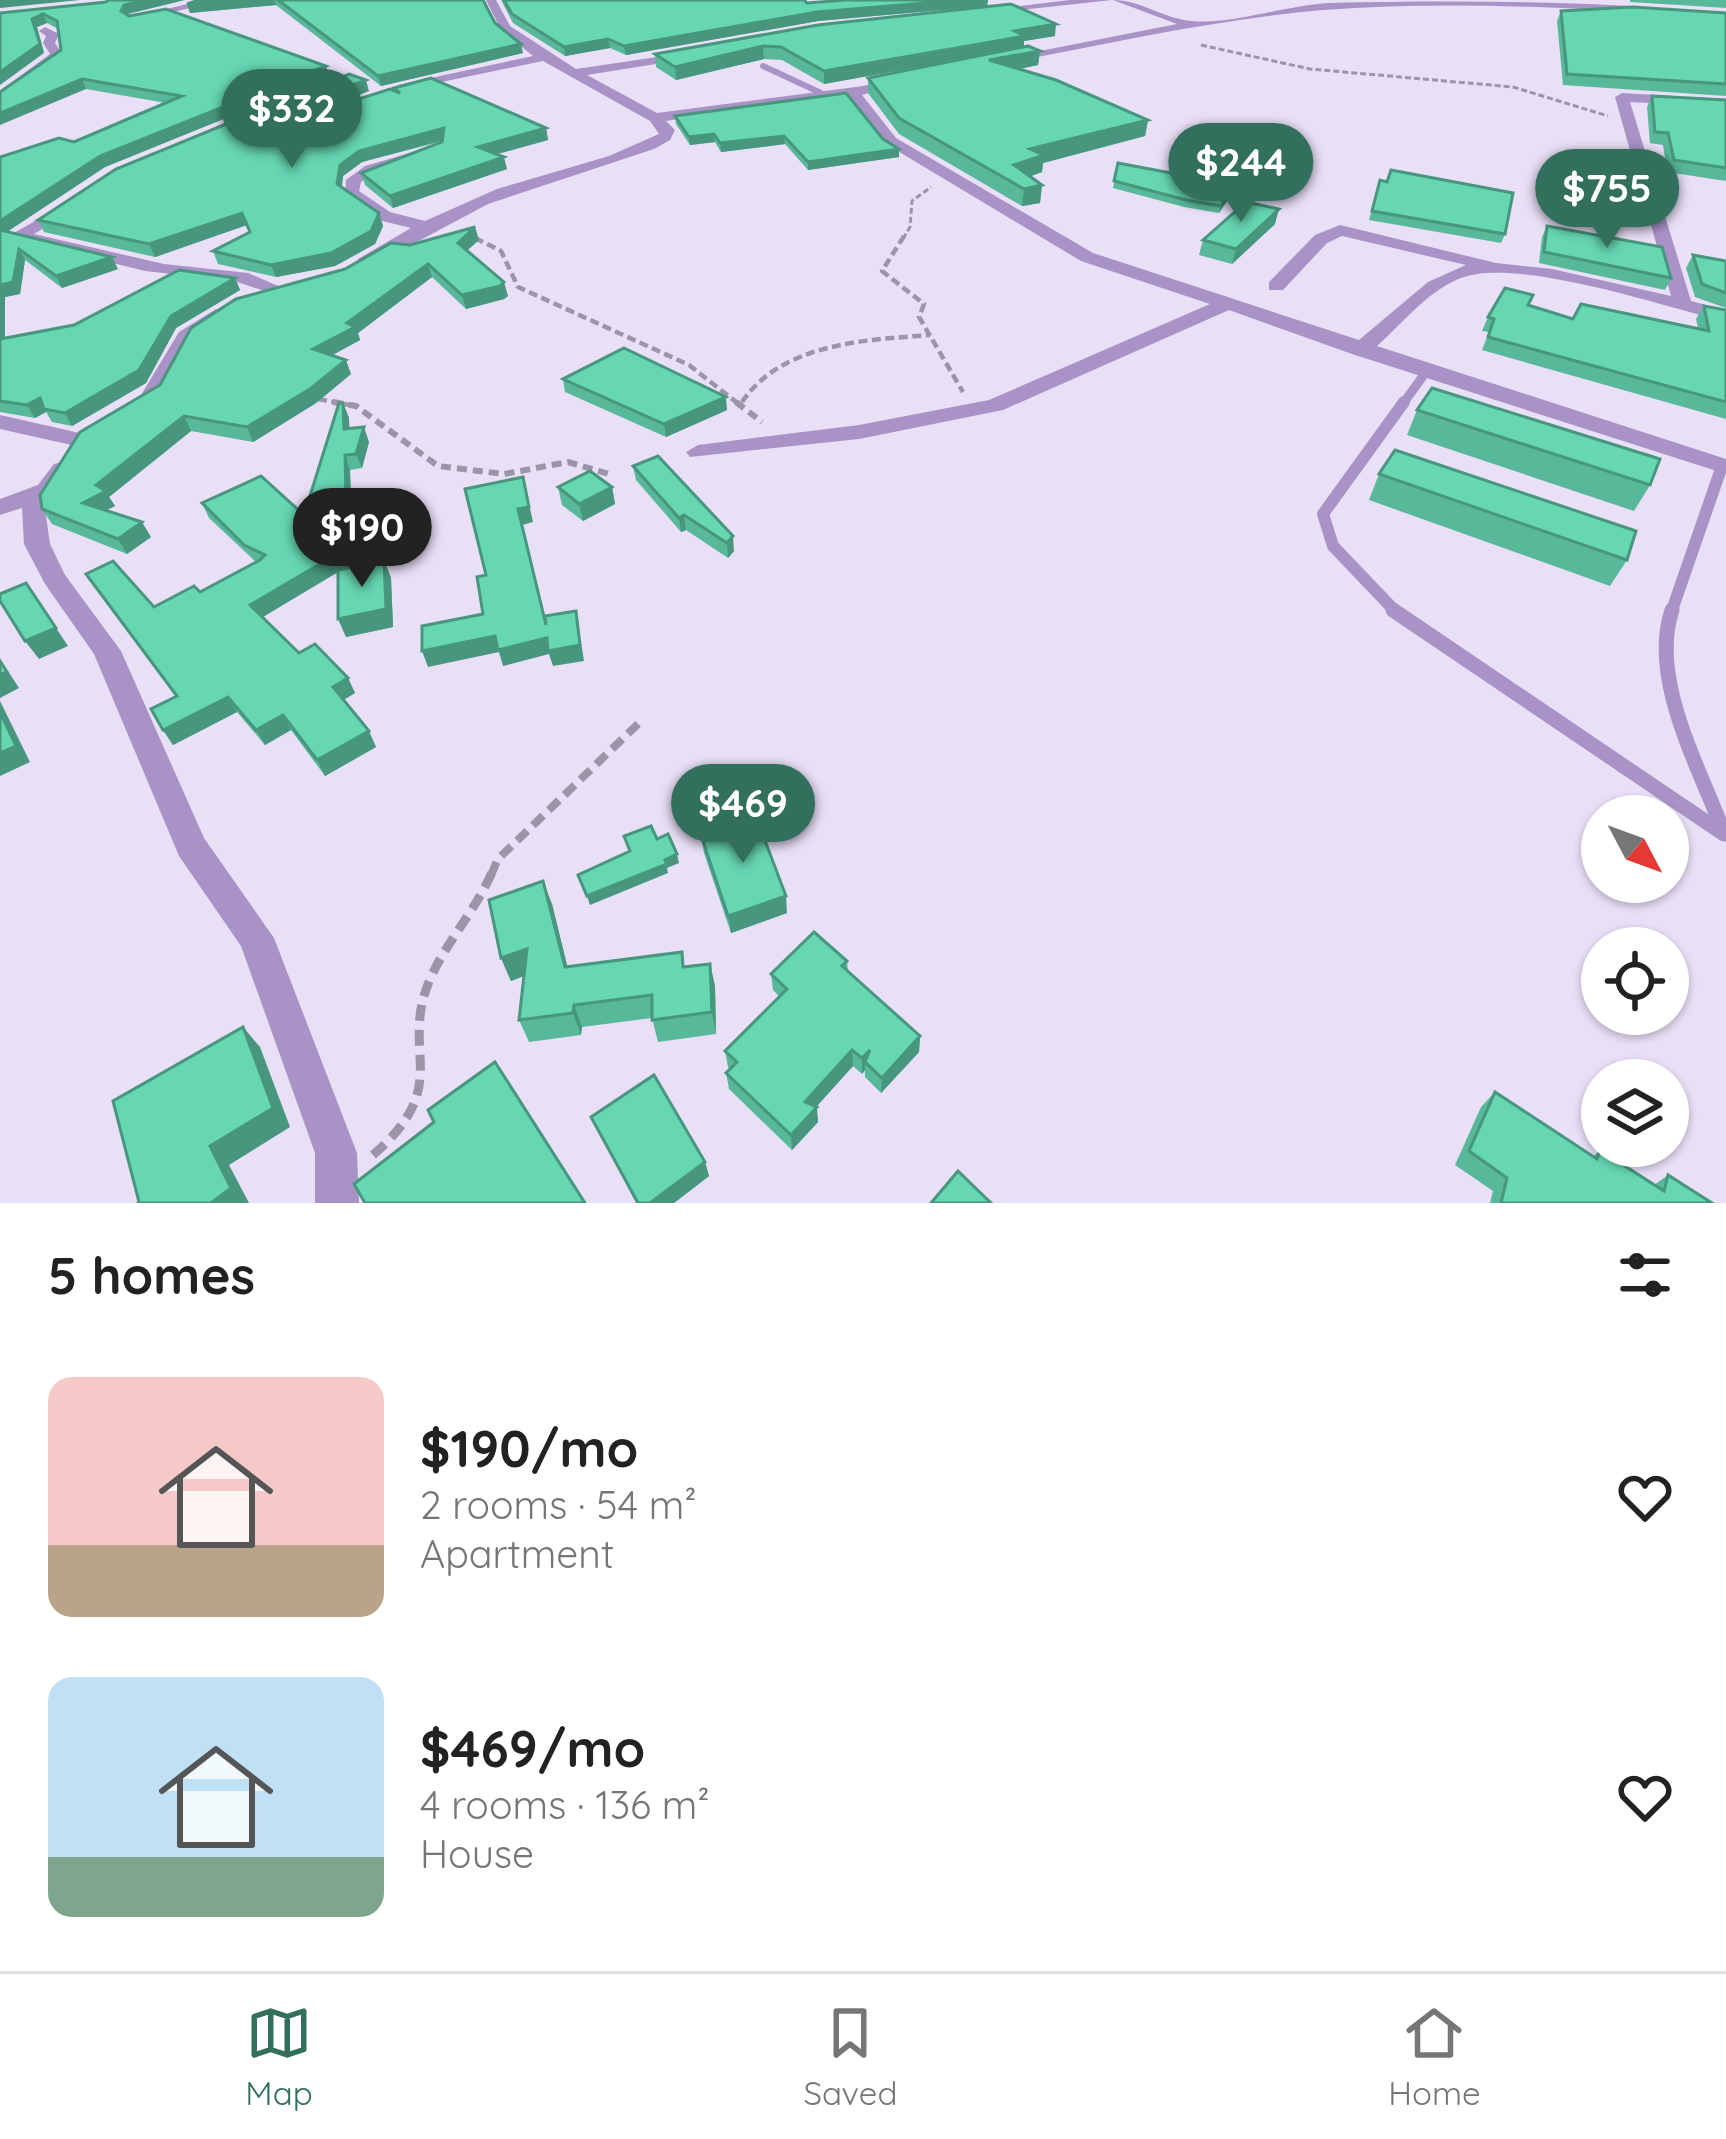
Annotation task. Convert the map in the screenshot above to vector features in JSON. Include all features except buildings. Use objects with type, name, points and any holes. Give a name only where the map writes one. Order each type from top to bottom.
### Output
[{"type":"street","points":[[135,18],[219,0]]},
{"type":"street","points":[[343,274],[425,226],[525,184],[654,143],[668,130],[505,28],[491,0]]},
{"type":"street","points":[[966,13],[1107,0]]},
{"type":"street","points":[[1118,0],[1191,25]]},
{"type":"street","points":[[978,64],[1191,25],[1359,5],[1612,3],[1726,16]]},
{"type":"street","points":[[122,10],[154,24]]},
{"type":"street","points":[[0,97],[57,55],[49,43],[53,34],[46,31]]},
{"type":"street","points":[[580,72],[704,52]]},
{"type":"street","points":[[377,99],[421,82],[545,57]]},
{"type":"street","points":[[655,118],[916,75]]},
{"type":"street","points":[[113,175],[345,78]]},
{"type":"street","points":[[857,88],[856,100],[891,141],[1087,257],[1724,467]]},
{"type":"street","points":[[1683,306],[1622,97],[1726,103]]},
{"type":"street","points":[[425,226],[384,215],[351,193],[354,180],[370,169],[439,146]]},
{"type":"street","points":[[8,237],[88,192]]},
{"type":"street","points":[[1276,286],[1321,239],[1340,230],[1726,316]]},
{"type":"street","points":[[8,237],[64,242],[159,268],[255,279],[282,287],[254,296]]},
{"type":"street","points":[[1359,350],[1463,271],[1515,272]]},
{"type":"street","points":[[128,410],[158,391],[186,336],[233,304]]},
{"type":"street","points":[[698,452],[975,410],[1106,360],[1226,304]]},
{"type":"street","points":[[0,422],[85,433],[33,509],[37,544],[54,578],[107,650],[191,846],[256,938],[336,1153],[337,1194]]},
{"type":"street","points":[[0,507],[44,491]]},
{"type":"lane","points":[[764,66],[821,93]]},
{"type":"lane","points":[[1426,372],[1323,514],[1323,537],[1345,566],[1414,627],[1725,836]]},
{"type":"lane","points":[[1724,467],[1663,638],[1676,703],[1725,836]]},
{"type":"path","points":[[1201,45],[1310,69],[1513,87],[1629,121]]},
{"type":"path","points":[[959,179],[935,185],[912,201],[910,227],[883,271],[888,280],[924,304],[920,317],[975,410]]},
{"type":"path","points":[[425,226],[480,239],[501,251],[518,287],[689,365],[742,402],[775,441]]},
{"type":"path","points":[[742,402],[747,389],[778,366],[856,341],[930,335]]},
{"type":"path","points":[[307,398],[356,406],[438,466],[525,472],[568,462],[613,475]]},
{"type":"path","points":[[337,1194],[403,1130],[424,1081],[419,1053],[430,980],[479,902],[498,859],[639,723]]}]
